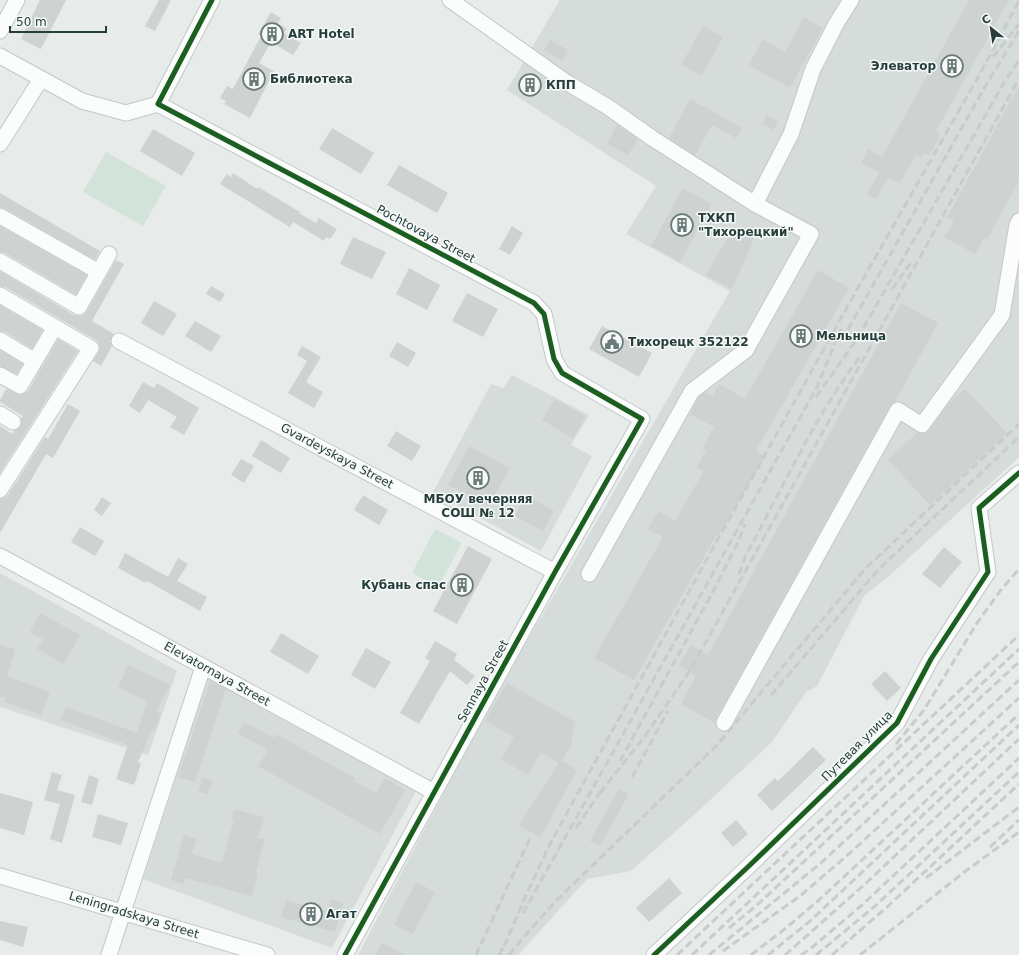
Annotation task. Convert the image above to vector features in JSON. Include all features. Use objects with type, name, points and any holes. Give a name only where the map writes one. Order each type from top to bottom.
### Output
[{"type":"street","points":[[0,31],[17,0]]},
{"type":"street","points":[[0,56],[82,101],[126,113],[158,104],[212,0]]},
{"type":"street","points":[[450,0],[513,43],[566,82],[608,107],[652,138],[755,204],[811,234],[746,350],[692,391],[589,574]]},
{"type":"street","points":[[755,204],[791,134],[813,69],[850,0]]},
{"type":"street","points":[[0,144],[41,79]]},
{"type":"street","name":"Pochtovaya Street","points":[[158,104],[534,303],[544,314],[554,359],[562,373],[642,419]]},
{"type":"street","points":[[0,216],[99,272]]},
{"type":"street","points":[[724,723],[898,410],[922,425],[1002,315],[1017,225],[1019,221]]},
{"type":"street","points":[[0,261],[79,307],[109,254]]},
{"type":"street","points":[[0,295],[91,348],[0,490]]},
{"type":"street","points":[[2,380],[20,386],[55,327]]},
{"type":"street","points":[[0,340],[35,361]]},
{"type":"street","name":"Gvardeyskaya Street","points":[[119,340],[555,572]]},
{"type":"street","name":"Sennaya Street","points":[[345,955],[555,572],[642,419]]},
{"type":"street","name":"Путевая улица","points":[[654,955],[897,723],[931,659],[988,572],[979,508],[1019,473]]},
{"type":"street","name":"Elevatornaya Street","points":[[0,556],[434,792]]},
{"type":"street","points":[[109,955],[122,911],[203,666]]},
{"type":"street","name":"Leningradskaya Street","points":[[0,876],[267,955]]},
{"type":"shaded area","name":"ТХКП \"Тихорецкий\"","points":[[560,0],[1019,0],[1019,457],[889,576],[864,596],[817,686],[806,692],[772,742],[631,871],[587,879],[518,955],[358,955],[458,766],[517,659],[730,291],[626,234],[656,186],[507,90]]},
{"type":"shaded area","points":[[106,152],[166,186],[143,226],[83,192]]},
{"type":"shaded area","points":[[512,375],[589,415],[571,445],[592,456],[541,551],[433,492],[491,384],[503,388]]},
{"type":"shaded area","points":[[435,529],[462,543],[438,587],[412,573]]},
{"type":"shaded area","points":[[0,573],[177,671],[148,755],[0,707]]},
{"type":"shaded area","points":[[209,675],[416,791],[332,948],[143,879]]},
{"type":"building","points":[[40,0],[66,0],[41,49],[21,39]]},
{"type":"building","points":[[159,0],[171,0],[155,31],[145,26]]},
{"type":"building","name":"Элеватор","points":[[969,0],[1009,0],[936,131],[941,134],[929,156],[924,153],[921,157],[916,154],[900,184],[888,178],[876,199],[867,194],[879,173],[861,163],[868,149],[882,157]]},
{"type":"building","name":"Библиотека","points":[[271,12],[281,18],[278,23],[287,29],[284,33],[301,43],[293,55],[271,42],[259,63],[274,71],[250,118],[224,104],[226,101],[220,98],[227,86],[233,89],[261,36],[258,34]]},
{"type":"building","points":[[804,17],[823,28],[790,88],[749,65],[763,39],[785,52]]},
{"type":"building","points":[[703,26],[723,37],[702,76],[681,65]]},
{"type":"building","name":"КПП","points":[[550,40],[568,50],[563,61],[544,50]]},
{"type":"building","name":"КПП","points":[[527,74],[541,82],[533,96],[519,88]]},
{"type":"building","points":[[1019,86],[1019,181],[987,239],[984,238],[975,254],[944,237],[954,221],[947,217]]},
{"type":"building","points":[[690,99],[742,128],[736,138],[712,125],[695,155],[669,138]]},
{"type":"building","points":[[767,115],[778,121],[773,130],[762,124]]},
{"type":"building","points":[[617,125],[638,139],[628,155],[607,144]]},
{"type":"building","points":[[332,128],[374,153],[361,174],[319,149]]},
{"type":"building","points":[[153,129],[195,153],[182,176],[140,151]]},
{"type":"building","points":[[399,165],[448,193],[437,213],[387,185]]},
{"type":"building","points":[[233,173],[257,189],[258,187],[316,223],[319,218],[337,229],[330,239],[326,237],[324,241],[293,222],[290,227],[220,184],[227,174],[231,177]]},
{"type":"building","name":"ТХКП \"Тихорецкий\"","points":[[683,188],[712,204],[680,262],[651,246]]},
{"type":"building","points":[[0,193],[100,251],[95,260],[0,207]]},
{"type":"building","points":[[0,226],[87,275],[76,295],[5,253],[0,252]]},
{"type":"building","points":[[512,226],[523,233],[510,255],[499,249]]},
{"type":"building","points":[[734,227],[754,239],[732,289],[706,275]]},
{"type":"building","points":[[353,237],[386,252],[372,279],[340,264]]},
{"type":"building","points":[[116,260],[124,264],[92,321],[114,334],[110,341],[112,346],[101,366],[93,361],[100,349],[96,340],[5,287],[0,286],[0,271],[74,315],[84,315]]},
{"type":"building","points":[[409,268],[440,285],[427,310],[396,294]]},
{"type":"building","points":[[818,270],[849,288],[756,451],[765,456],[719,535],[717,534],[634,680],[594,658],[663,537],[648,529],[658,511],[675,521],[704,471],[697,467],[706,451],[702,449],[714,427],[690,414],[699,397],[705,392],[712,396],[719,384],[745,399]]},
{"type":"building","points":[[211,286],[225,294],[220,302],[206,294]]},
{"type":"building","points":[[467,293],[498,309],[483,337],[452,321]]},
{"type":"building","points":[[154,301],[177,314],[163,336],[141,323]]},
{"type":"building","points":[[901,303],[938,323],[895,402],[890,406],[715,723],[681,704],[696,676],[679,665],[691,645],[708,655]]},
{"type":"building","points":[[0,305],[43,330],[32,349],[5,332],[0,331]]},
{"type":"building","points":[[195,321],[221,336],[211,352],[185,336]]},
{"type":"building","points":[[602,326],[652,353],[639,377],[589,349]]},
{"type":"building","points":[[58,339],[78,351],[0,473],[0,426],[12,434],[21,426],[21,419],[23,416],[0,402],[0,400],[6,389],[20,395],[28,391]]},
{"type":"building","points":[[397,342],[416,353],[408,367],[389,356]]},
{"type":"building","points":[[302,346],[321,357],[306,382],[323,392],[314,408],[288,393],[307,361],[297,355]]},
{"type":"building","points":[[0,350],[23,364],[17,374],[0,366]]},
{"type":"building","points":[[143,382],[154,388],[157,383],[199,408],[184,435],[170,427],[177,417],[148,400],[140,413],[129,406]]},
{"type":"building","points":[[965,389],[1007,433],[930,505],[888,460],[917,433],[922,434],[929,431],[948,404]]},
{"type":"building","points":[[555,399],[586,417],[573,438],[542,420]]},
{"type":"building","points":[[68,404],[80,411],[53,458],[46,454],[0,533],[0,499],[8,495],[45,437],[48,439]]},
{"type":"building","points":[[396,431],[421,446],[412,461],[387,446]]},
{"type":"building","points":[[261,440],[290,458],[281,473],[252,456]]},
{"type":"building","name":"МБОУ вечерняя СОШ № 12","points":[[469,446],[510,468],[489,506],[448,485]]},
{"type":"building","points":[[241,459],[254,466],[244,483],[231,475]]},
{"type":"building","points":[[363,495],[388,510],[379,525],[354,510]]},
{"type":"building","points":[[526,495],[554,511],[543,531],[515,516]]},
{"type":"building","points":[[102,497],[111,503],[102,516],[94,510]]},
{"type":"building","points":[[80,527],[104,541],[95,556],[71,542]]},
{"type":"building","name":"Кубань спас","points":[[468,546],[492,559],[457,624],[433,611]]},
{"type":"building","points":[[944,547],[962,562],[940,588],[922,574]]},
{"type":"building","points":[[125,553],[168,577],[178,558],[188,564],[177,581],[207,597],[200,611],[147,581],[146,583],[118,568]]},
{"type":"building","points":[[40,613],[80,635],[64,664],[37,649],[43,639],[30,632]]},
{"type":"building","points":[[281,633],[319,656],[308,674],[270,652]]},
{"type":"building","points":[[435,641],[457,654],[454,660],[475,676],[467,685],[450,671],[419,724],[400,713],[430,661],[425,658]]},
{"type":"building","points":[[0,645],[15,649],[7,676],[50,692],[41,715],[5,702],[6,698],[0,696]]},
{"type":"building","points":[[366,648],[391,662],[375,689],[351,675]]},
{"type":"building","points":[[128,665],[170,685],[156,712],[161,713],[155,730],[152,729],[138,762],[141,764],[134,785],[116,779],[128,745],[61,720],[66,707],[137,733],[147,702],[118,687]]},
{"type":"building","points":[[885,671],[901,688],[887,701],[871,684]]},
{"type":"building","points":[[210,681],[226,689],[195,782],[178,777]]},
{"type":"building","points":[[507,683],[575,722],[571,745],[562,761],[577,770],[540,838],[519,825],[559,763],[541,753],[528,775],[501,759],[514,737],[485,721]]},
{"type":"building","points":[[244,722],[274,738],[276,734],[355,778],[354,781],[376,793],[385,778],[405,790],[380,834],[258,766],[268,750],[238,733]]},
{"type":"building","points":[[813,747],[826,760],[772,811],[757,795],[775,778],[778,781]]},
{"type":"building","points":[[52,772],[62,775],[57,790],[75,795],[62,843],[50,839],[60,804],[44,800]]},
{"type":"building","points":[[89,775],[99,779],[92,805],[81,802]]},
{"type":"building","points":[[203,778],[213,781],[208,794],[198,791]]},
{"type":"building","points":[[619,789],[629,794],[600,846],[590,841]]},
{"type":"building","points":[[0,793],[33,802],[24,835],[0,828]]},
{"type":"building","points":[[234,809],[264,817],[258,838],[265,839],[256,872],[258,873],[252,896],[185,878],[184,884],[171,880],[184,835],[196,839],[192,854],[222,863],[234,820],[231,819]]},
{"type":"building","points":[[98,814],[128,823],[121,845],[92,837]]},
{"type":"building","points":[[736,820],[748,834],[733,847],[721,833]]},
{"type":"building","points":[[669,878],[682,893],[649,922],[636,908]]},
{"type":"building","points":[[416,882],[435,892],[413,934],[394,925]]},
{"type":"building","name":"Агат","points":[[330,899],[343,903],[335,932],[281,917],[286,900],[327,911]]},
{"type":"building","points":[[0,921],[28,927],[23,947],[0,940]]},
{"type":"building","points":[[382,943],[405,955],[375,955]]},
{"type":"railway","points":[[504,946],[551,842],[713,548],[854,295],[977,79],[1019,1]]},
{"type":"railway","points":[[993,57],[1019,24]]},
{"type":"railway","points":[[842,340],[986,85],[1019,31]]},
{"type":"railway","points":[[816,397],[857,339],[1005,81],[1019,60]]},
{"type":"railway","points":[[600,793],[645,736],[691,669],[1019,79]]},
{"type":"railway","points":[[892,289],[913,260]]},
{"type":"railway","points":[[523,913],[816,389],[841,329]]},
{"type":"railway","points":[[739,574],[745,557],[799,455],[827,405],[859,358]]},
{"type":"railway","points":[[509,955],[557,900],[716,746],[865,569],[1019,424]]},
{"type":"railway","points":[[771,695],[879,569],[1019,437]]},
{"type":"railway","points":[[620,761],[716,586],[737,544],[745,524]]},
{"type":"railway","points":[[896,744],[924,710],[977,623],[1000,591],[1019,569]]},
{"type":"railway","points":[[677,955],[1019,635]]},
{"type":"railway","points":[[692,955],[1019,649]]},
{"type":"railway","points":[[729,928],[756,906],[1019,662]]},
{"type":"railway","points":[[709,955],[822,862],[1019,680]]},
{"type":"railway","points":[[723,951],[800,896],[850,853],[1019,698]]},
{"type":"railway","points":[[632,777],[668,711]]},
{"type":"railway","points":[[751,955],[819,900],[1019,714]]},
{"type":"railway","points":[[768,955],[809,922],[1019,725]]},
{"type":"railway","points":[[785,955],[864,885],[1019,739]]},
{"type":"railway","points":[[801,955],[862,905],[1019,758]]},
{"type":"railway","points":[[816,955],[874,907],[1019,772]]},
{"type":"railway","points":[[832,955],[887,907],[1019,784]]},
{"type":"railway","points":[[576,828],[603,788]]},
{"type":"railway","points":[[926,878],[1019,807]]},
{"type":"railway","points":[[990,847],[1019,820]]},
{"type":"railway","points":[[860,955],[963,873],[1019,832]]},
{"type":"railway","points":[[476,955],[531,836]]},
{"type":"railway","points":[[499,955],[507,941]]},
{"type":"cycle path","points":[[212,0],[158,104],[534,303],[544,314],[554,359],[562,373],[642,419],[555,572],[345,955]]},
{"type":"cycle path","points":[[654,955],[897,723],[931,659],[988,572],[979,508],[1019,473]]},
{"type":"place","name":"ART Hotel","points":[[272,34]]},
{"type":"place","name":"Элеватор","points":[[952,66]]},
{"type":"place","name":"Библиотека","points":[[254,79]]},
{"type":"place","name":"КПП","points":[[530,85]]},
{"type":"place","name":"ТХКП \"Тихорецкий\"","points":[[682,225]]},
{"type":"place","name":"Мельница","points":[[801,336]]},
{"type":"place","name":"Тихорецк 352122","points":[[612,342]]},
{"type":"place","name":"МБОУ вечерняя СОШ № 12","points":[[478,478]]},
{"type":"place","name":"Кубань спас","points":[[462,585]]},
{"type":"place","name":"Агат","points":[[311,914]]}]
